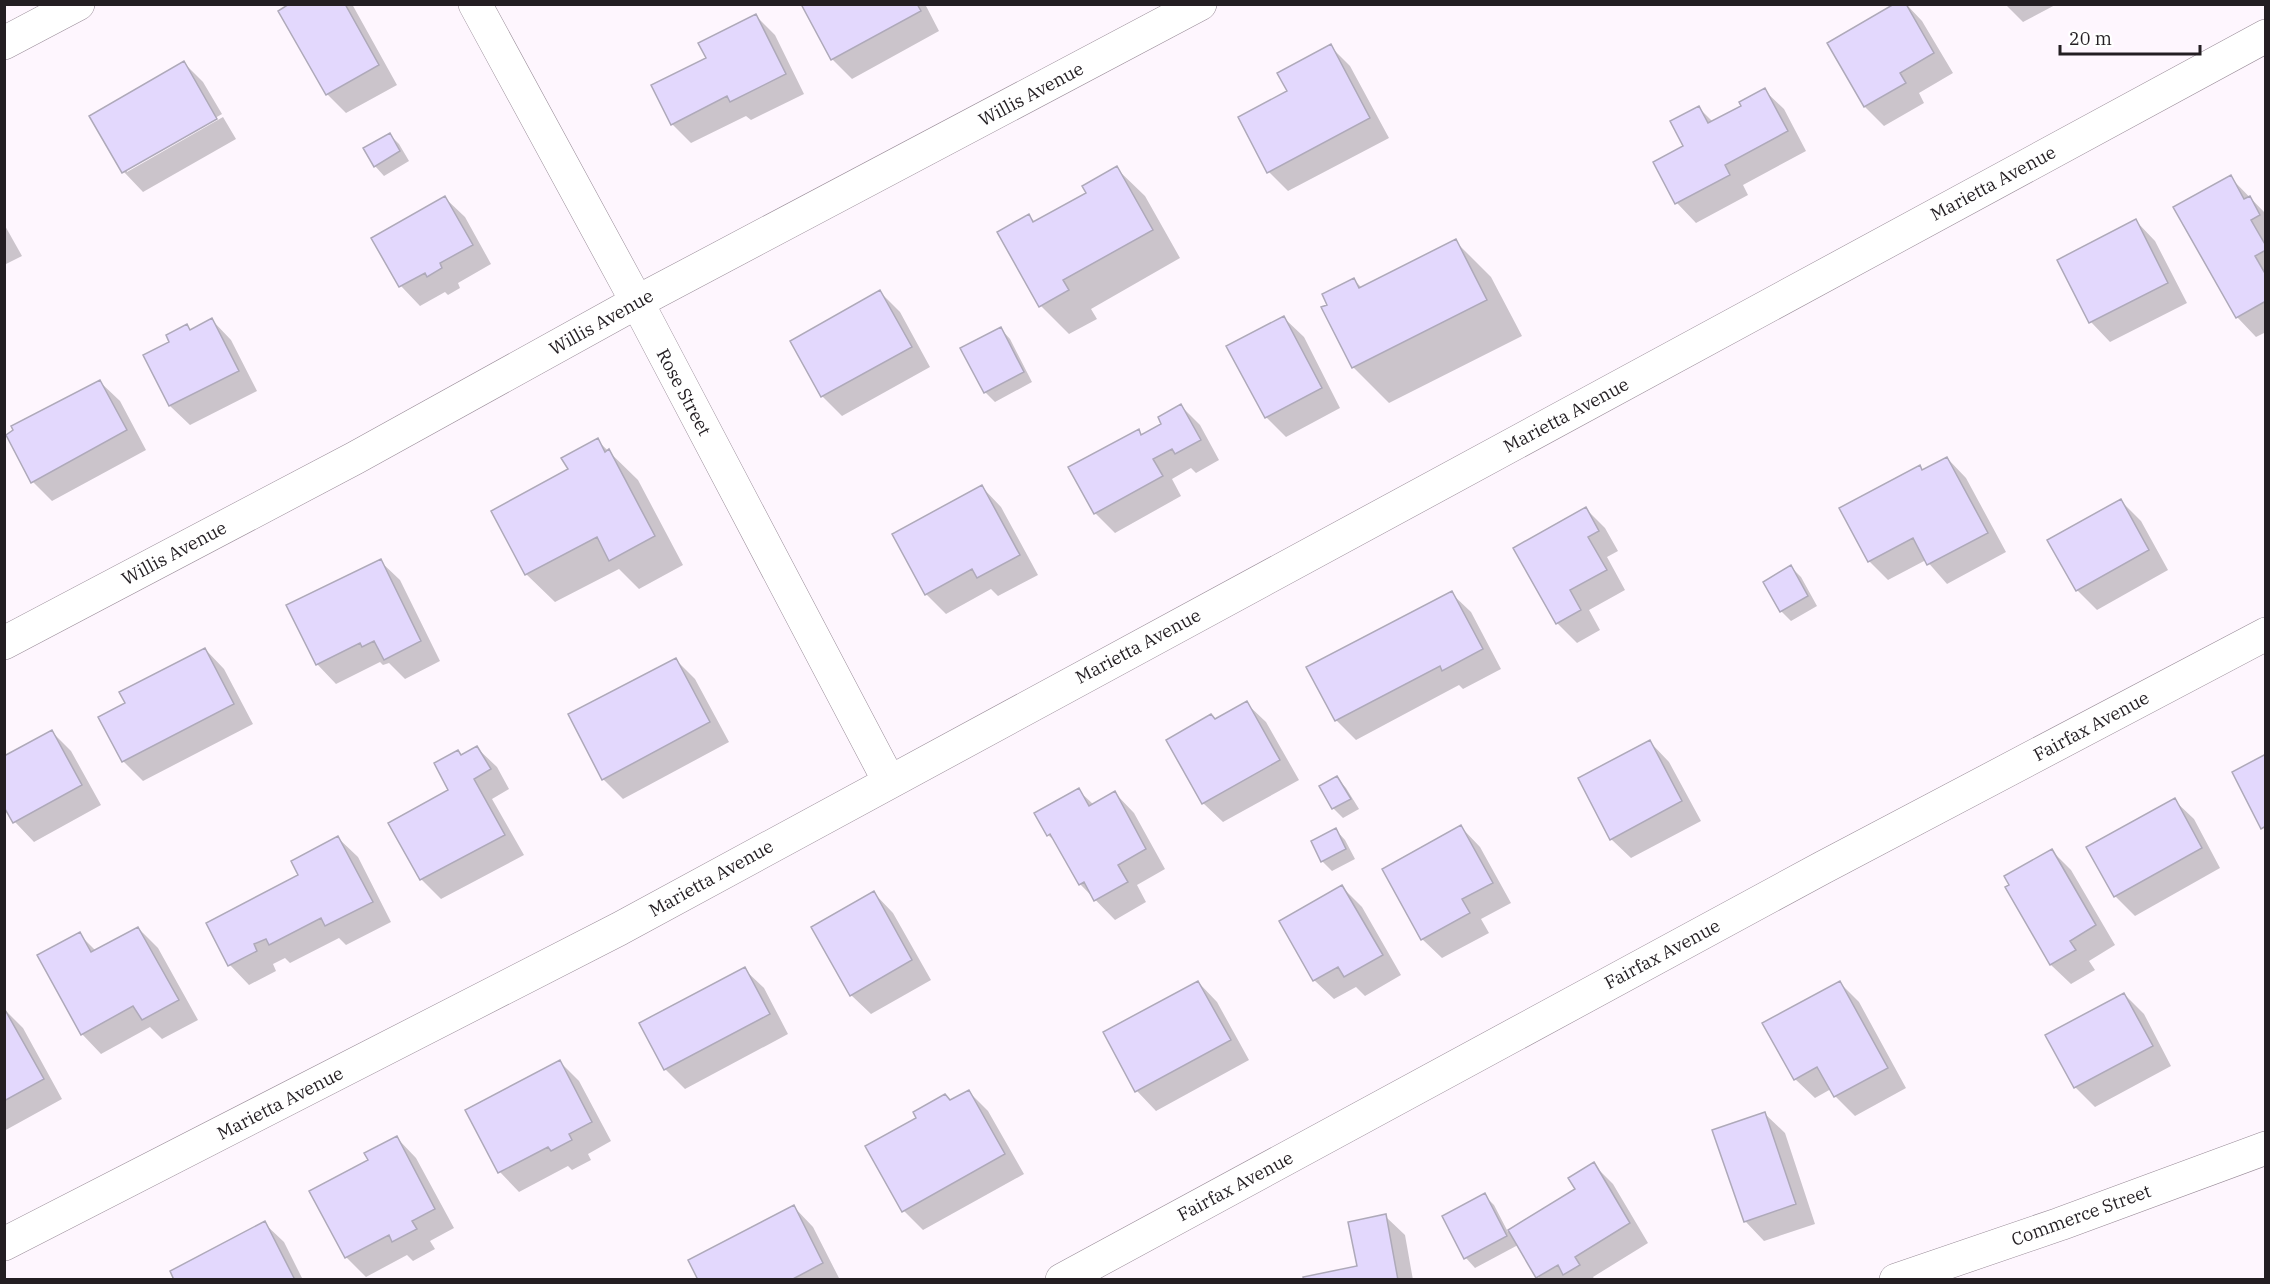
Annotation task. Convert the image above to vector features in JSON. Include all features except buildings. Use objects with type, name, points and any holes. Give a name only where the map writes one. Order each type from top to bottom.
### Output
[{"type":"street","points":[[4,43],[78,4]]},
{"type":"street","name":"Rose Street","points":[[475,4],[637,302],[889,781]]},
{"type":"street","name":"Willis Avenue","points":[[4,643],[355,458],[637,302],[1200,4]]},
{"type":"street","name":"Marietta Avenue","points":[[4,1244],[619,929],[2265,36]]},
{"type":"street","name":"Fairfax Avenue","points":[[1062,1280],[1822,868],[2265,634]]},
{"type":"street","name":"Commerce Street","points":[[1896,1280],[2060,1224],[2265,1148]]}]
